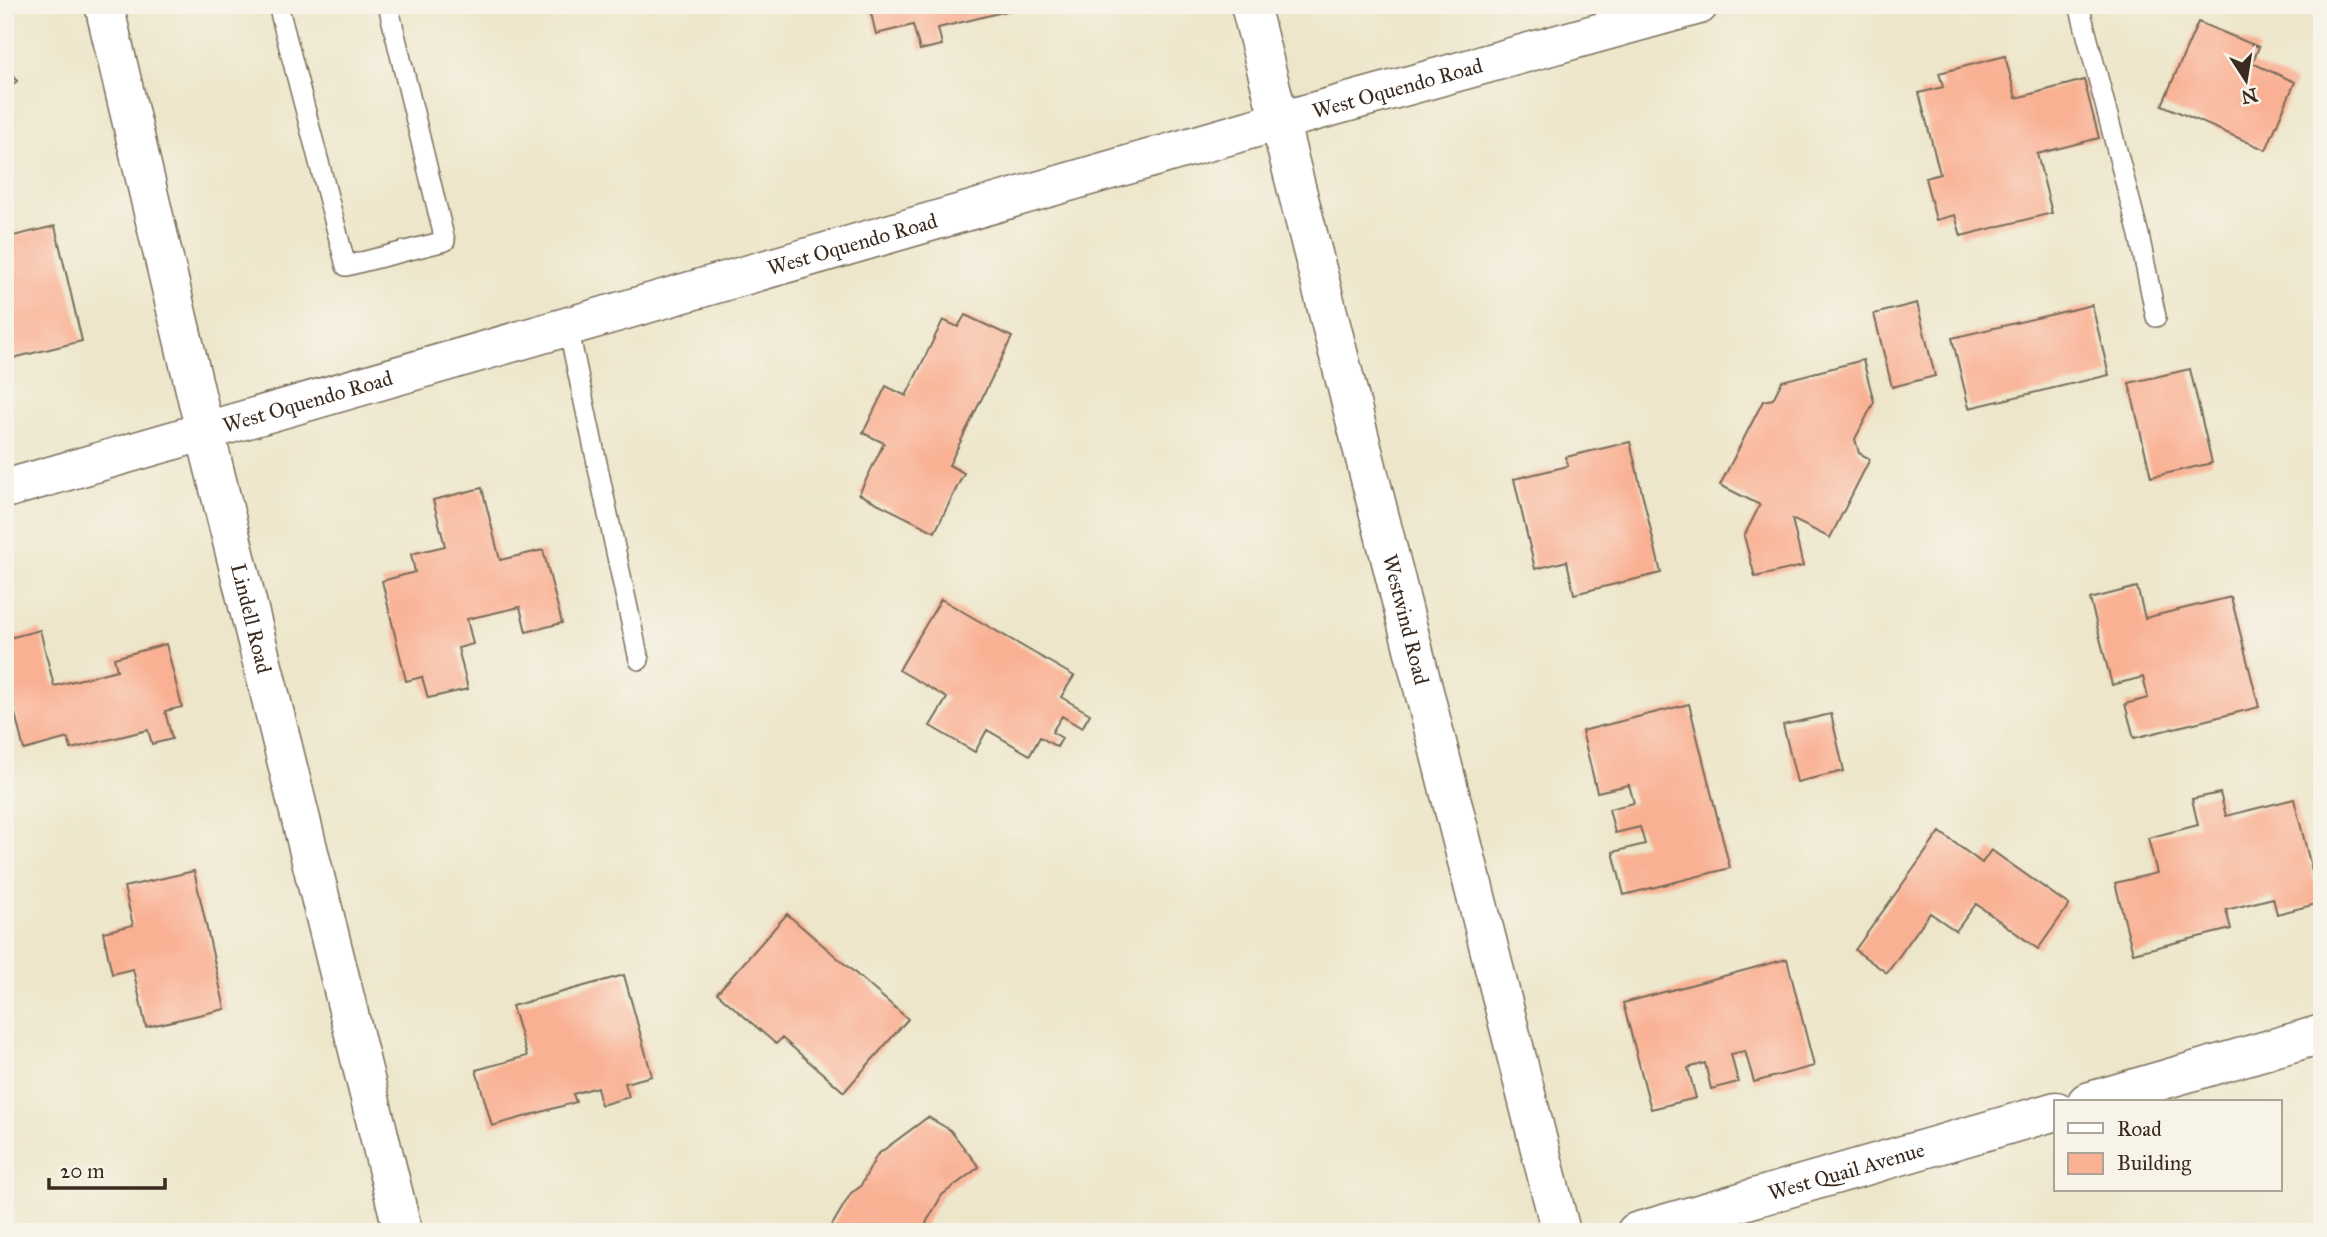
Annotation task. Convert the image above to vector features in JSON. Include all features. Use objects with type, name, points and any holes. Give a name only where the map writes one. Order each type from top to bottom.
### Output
[{"type":"street","name":"Lindell Road","points":[[104,5],[205,432],[403,1232]]},
{"type":"street","name":"Westwind Road","points":[[1250,5],[1561,1232]]},
{"type":"street","name":"West Oquendo Road","points":[[5,489],[1280,121],[1699,5]]},
{"type":"street","points":[[2094,1100],[2322,1034]]},
{"type":"street","name":"West Quail Avenue","points":[[1636,1232],[2054,1112]]},
{"type":"lane","points":[[278,5],[345,266],[445,241],[388,5]]},
{"type":"lane","points":[[2079,5],[2140,235],[2156,317]]},
{"type":"lane","points":[[568,327],[639,660]]},
{"type":"building","points":[[869,5],[1027,6],[938,28],[942,45],[920,50],[913,25],[876,34]]},
{"type":"building","points":[[2198,22],[2259,47],[2252,63],[2295,82],[2266,150],[2162,105]]},
{"type":"building","points":[[2005,56],[2016,98],[2084,80],[2099,138],[2037,154],[2052,213],[1961,236],[1955,215],[1936,220],[1925,178],[1940,174],[1919,93],[1943,87],[1939,73]]},
{"type":"building","points":[[5,68],[17,81],[5,92]]},
{"type":"building","points":[[55,226],[82,341],[5,360],[5,238]]},
{"type":"building","points":[[1917,303],[1935,376],[1892,387],[1874,314]]},
{"type":"building","points":[[2092,305],[2109,375],[1969,408],[1952,338]]},
{"type":"building","points":[[965,315],[1012,337],[949,465],[964,473],[935,532],[859,494],[884,443],[863,433],[886,386],[906,396],[943,320],[958,327]]},
{"type":"building","points":[[1863,360],[1874,402],[1855,439],[1859,453],[1870,459],[1830,538],[1792,519],[1803,566],[1755,577],[1744,536],[1760,505],[1720,485],[1763,401],[1773,399],[1782,381]]},
{"type":"building","points":[[2190,369],[2212,463],[2151,477],[2129,383]]},
{"type":"building","points":[[1630,442],[1661,573],[1574,594],[1567,561],[1535,569],[1514,479],[1568,466],[1566,457]]},
{"type":"building","points":[[482,488],[500,560],[543,550],[562,623],[526,632],[520,607],[467,619],[473,644],[458,648],[468,689],[428,698],[422,677],[406,681],[382,581],[415,572],[411,554],[445,546],[433,500]]},
{"type":"building","points":[[2137,587],[2145,618],[2231,597],[2259,707],[2134,738],[2125,704],[2148,698],[2143,677],[2112,685],[2090,599]]},
{"type":"building","points":[[941,599],[1074,676],[1061,697],[1090,714],[1082,728],[1062,716],[1052,732],[1062,738],[1057,747],[1040,737],[1030,755],[987,730],[975,752],[930,726],[947,698],[899,670]]},
{"type":"building","points":[[40,630],[54,686],[117,670],[114,658],[166,644],[182,707],[165,711],[172,739],[152,744],[148,730],[71,749],[68,738],[24,750],[9,689],[5,690],[5,639]]},
{"type":"building","points":[[1689,704],[1730,868],[1624,895],[1613,852],[1645,844],[1640,827],[1615,833],[1609,809],[1634,803],[1629,785],[1597,792],[1582,731]]},
{"type":"building","points":[[1831,714],[1844,771],[1797,782],[1783,725]]},
{"type":"building","points":[[2220,793],[2226,816],[2294,799],[2320,903],[2277,914],[2273,898],[2226,910],[2231,929],[2133,953],[2115,883],[2157,873],[2148,838],[2198,825],[2192,799]]},
{"type":"building","points":[[1940,832],[1982,863],[1991,850],[2069,905],[2038,949],[1976,904],[1956,931],[1930,913],[1887,973],[1855,950]]},
{"type":"building","points":[[194,871],[225,1009],[146,1027],[133,969],[112,974],[103,932],[133,925],[124,887]]},
{"type":"building","points":[[787,914],[908,1019],[844,1092],[782,1038],[776,1044],[717,993]]},
{"type":"building","points":[[1787,959],[1814,1066],[1754,1082],[1745,1051],[1731,1054],[1738,1082],[1711,1089],[1705,1063],[1688,1068],[1696,1098],[1651,1109],[1623,1003]]},
{"type":"building","points":[[624,975],[652,1076],[625,1083],[629,1097],[601,1105],[597,1087],[573,1094],[576,1102],[492,1126],[476,1070],[527,1056],[512,1006]]},
{"type":"building","points":[[928,1117],[950,1130],[979,1167],[942,1195],[926,1223],[933,1232],[828,1232],[851,1193],[860,1187],[877,1155]]}]
